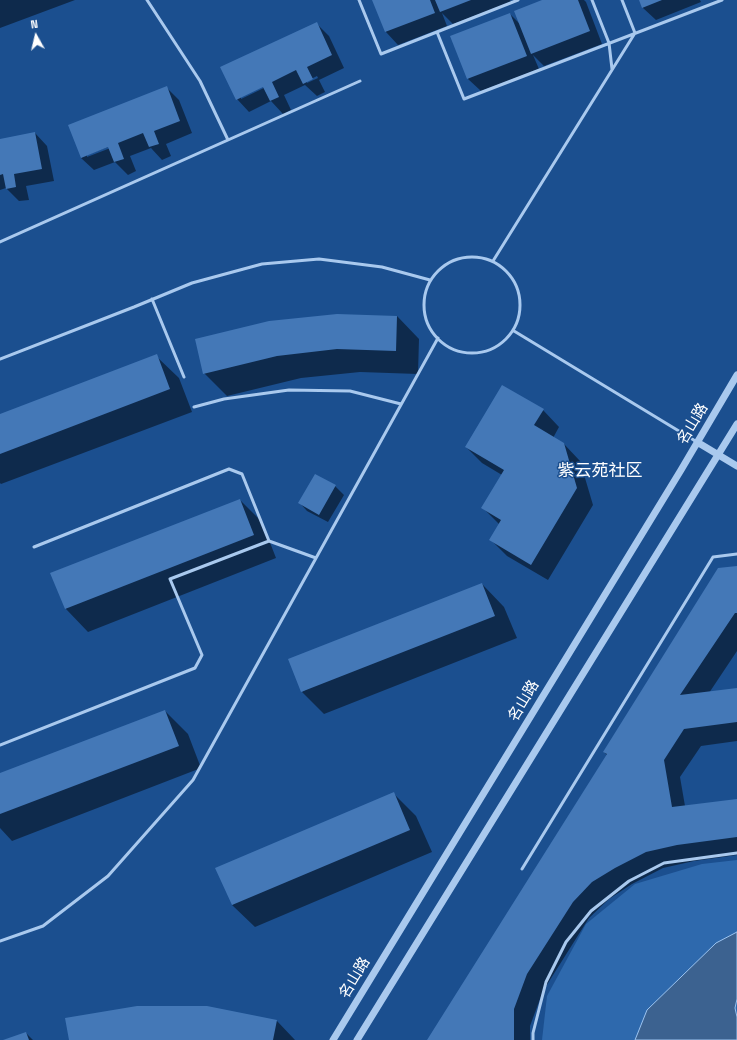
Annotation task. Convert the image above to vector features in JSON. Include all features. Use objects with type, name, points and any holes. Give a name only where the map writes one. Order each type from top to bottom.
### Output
[{"type":"street","name":"名山路","points":[[333,1040],[737,375]]},
{"type":"street","points":[[357,1040],[737,424]]},
{"type":"street","points":[[697,442],[737,466]]},
{"type":"lane","points":[[147,0],[200,82],[228,140]]},
{"type":"lane","points":[[359,0],[381,54],[518,0]]},
{"type":"lane","points":[[592,0],[609,43],[612,70]]},
{"type":"lane","points":[[622,0],[635,33]]},
{"type":"lane","points":[[437,32],[464,99],[722,0]]},
{"type":"lane","points":[[493,261],[635,33]]},
{"type":"lane","points":[[0,242],[360,81]]},
{"type":"lane","points":[[473,256],[493,261],[509,273],[519,291],[521,312],[514,331],[500,345],[482,353],[462,353],[444,345],[430,331],[424,313],[424,296],[430,280],[442,267],[456,259],[473,256]]},
{"type":"lane","points":[[0,359],[192,283],[262,264],[319,259],[382,267],[430,280]]},
{"type":"lane","points":[[152,299],[184,376]]},
{"type":"lane","points":[[514,331],[697,442]]},
{"type":"lane","points":[[0,941],[42,926],[108,876],[193,780],[438,338]]},
{"type":"lane","points":[[194,407],[224,399],[289,390],[350,391],[401,404]]},
{"type":"lane","points":[[34,547],[229,469],[242,474],[269,541]]},
{"type":"lane","points":[[0,746],[195,668],[202,655],[170,580],[269,541],[316,558]]},
{"type":"lane","points":[[522,869],[713,557],[737,554]]},
{"type":"lane","points":[[532,1040],[546,982],[566,942],[591,910],[629,881],[664,863],[737,853]]},
{"type":"shaded area","points":[[737,860],[737,1040],[542,1040],[547,996],[586,924],[635,884],[702,864]]},
{"type":"shaded area","points":[[737,932],[737,999],[735,1008],[737,1017],[737,1040],[635,1040],[647,1010],[716,943]]},
{"type":"building","points":[[372,0],[430,0],[435,13],[385,32]]},
{"type":"building","points":[[435,0],[471,0],[440,12]]},
{"type":"building","points":[[542,0],[578,0],[590,31],[531,54],[514,11]]},
{"type":"building","points":[[639,0],[662,0],[642,8]]},
{"type":"building","points":[[510,13],[527,56],[467,79],[450,36]]},
{"type":"building","points":[[317,22],[332,55],[307,67],[313,79],[303,84],[296,70],[272,82],[279,97],[270,101],[263,87],[236,100],[220,67]]},
{"type":"building","points":[[167,86],[180,121],[154,131],[159,144],[149,147],[143,133],[118,143],[124,159],[114,162],[108,147],[81,158],[68,125]]},
{"type":"building","points":[[35,132],[42,169],[14,174],[16,187],[6,189],[3,174],[0,175],[0,139]]},
{"type":"building","points":[[337,314],[397,316],[396,351],[337,349],[277,356],[203,374],[195,339],[269,321]]},
{"type":"building","points":[[157,354],[170,389],[0,454],[0,414]]},
{"type":"building","points":[[502,385],[544,409],[534,425],[564,443],[577,488],[531,565],[489,540],[501,520],[481,508],[504,470],[465,447]]},
{"type":"building","points":[[315,474],[336,485],[319,515],[298,503]]},
{"type":"building","points":[[240,499],[254,535],[65,609],[50,573]]},
{"type":"building","points":[[737,566],[737,613],[735,613],[680,695],[737,688],[737,722],[684,729],[664,760],[672,807],[737,799],[737,837],[677,845],[646,852],[592,882],[573,902],[527,974],[514,1009],[514,1040],[427,1040],[607,754],[603,752],[718,568]]},
{"type":"building","points":[[482,583],[495,616],[301,692],[288,659]]},
{"type":"building","points":[[165,710],[179,746],[0,814],[0,773]]},
{"type":"building","points":[[394,792],[410,830],[232,905],[215,868]]},
{"type":"building","points":[[137,1006],[207,1006],[277,1020],[273,1040],[69,1040],[65,1018]]},
{"type":"building","points":[[26,1032],[29,1040],[3,1040]]},
{"type":"district","name":"紫云苑社区","points":[[600,471]]}]
